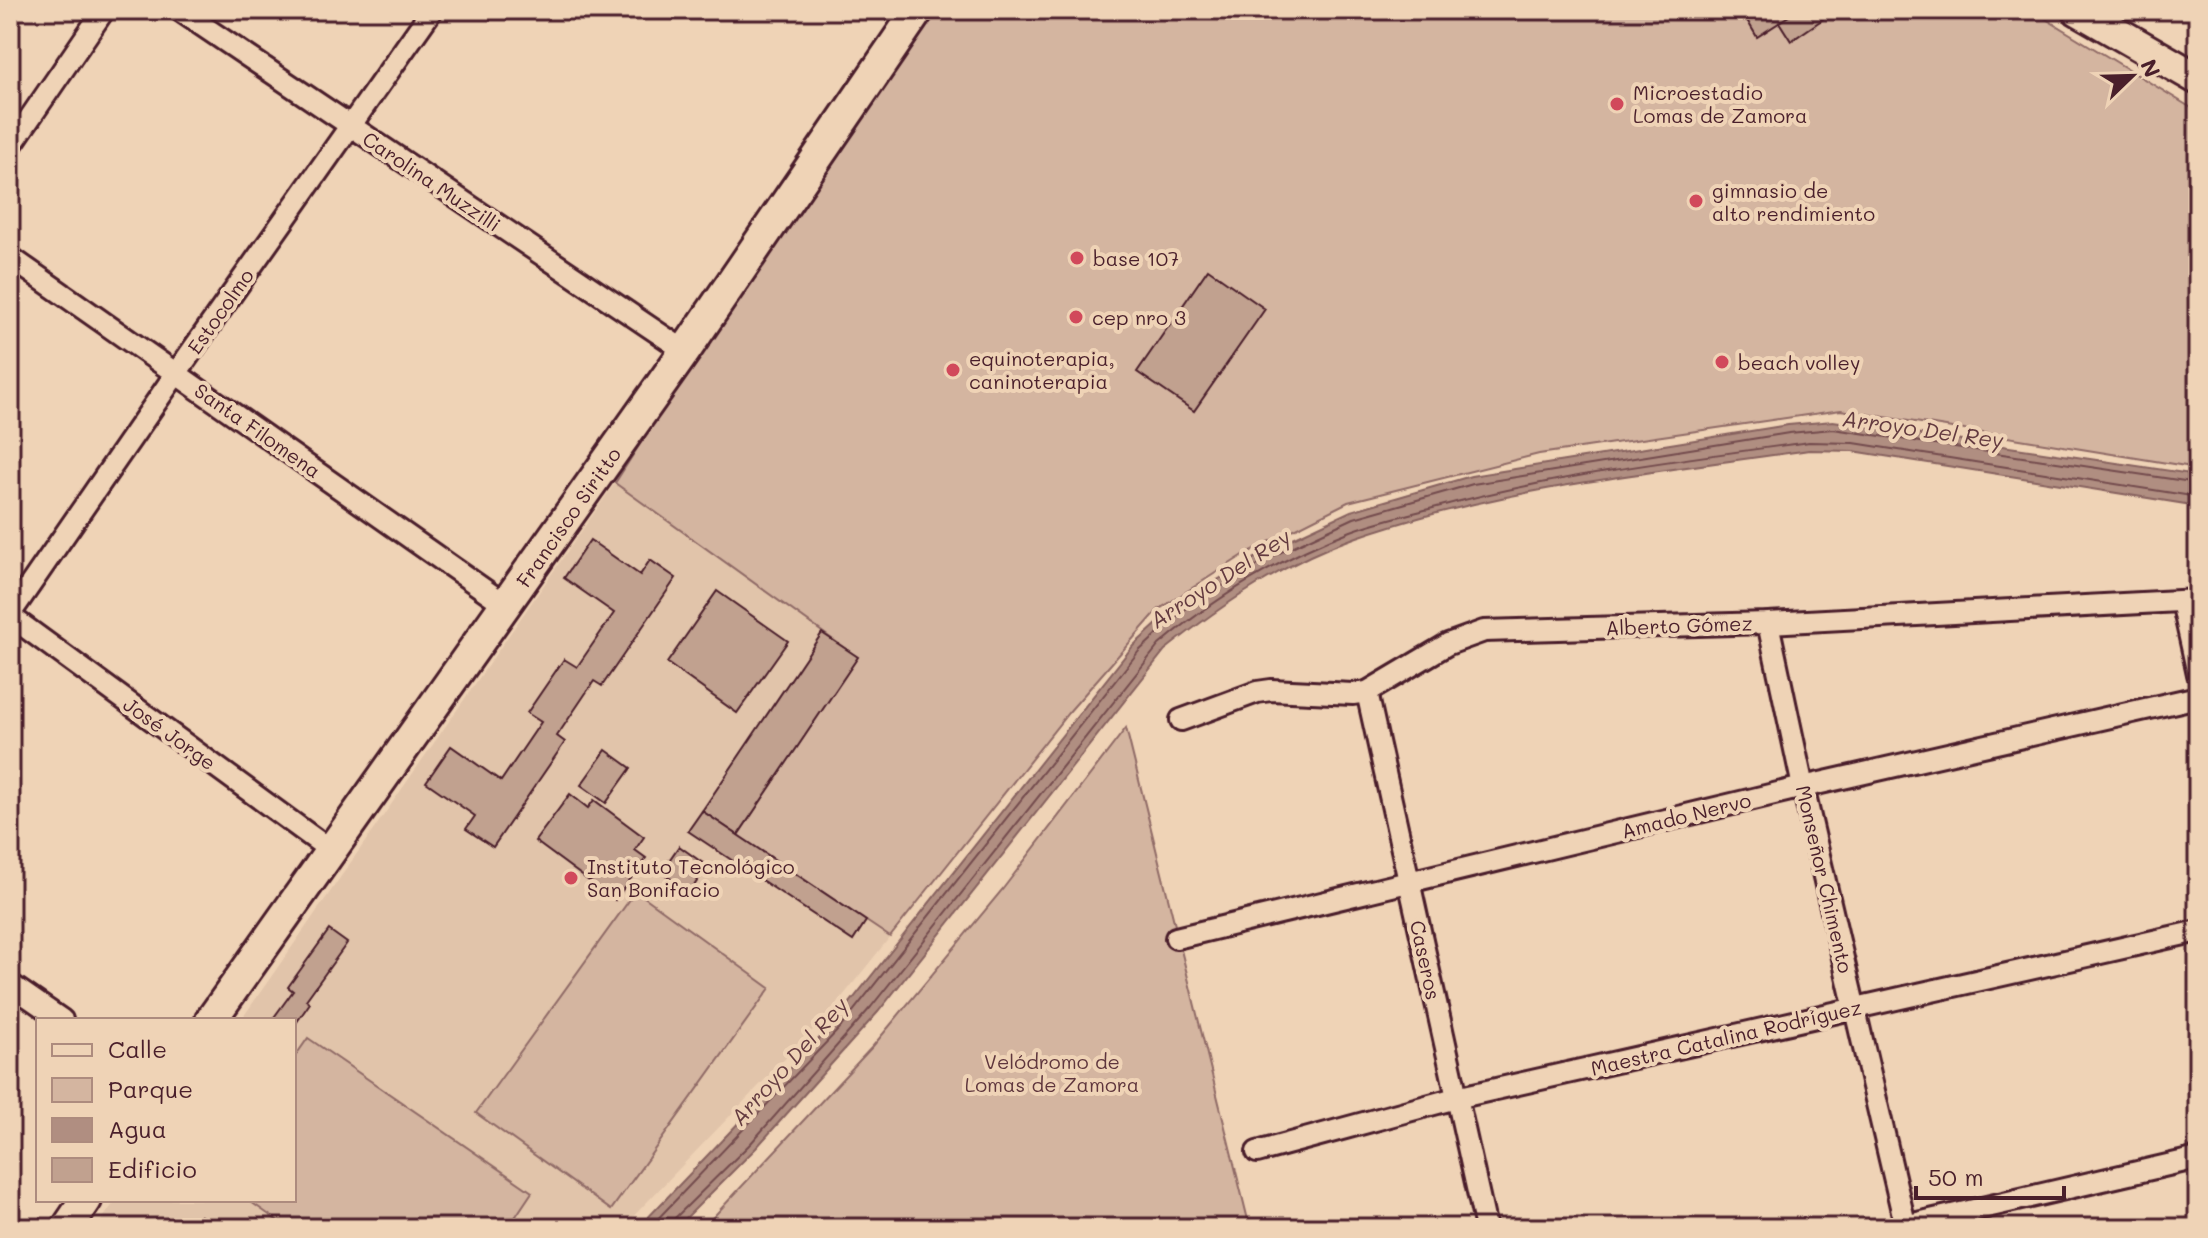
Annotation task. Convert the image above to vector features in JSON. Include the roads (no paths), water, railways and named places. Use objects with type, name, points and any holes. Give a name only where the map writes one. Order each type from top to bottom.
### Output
[{"type":"street","points":[[10,147],[104,10]]},
{"type":"street","name":"Carolina Muzzilli","points":[[179,10],[685,351]]},
{"type":"street","name":"Estocolmo","points":[[10,615],[432,10]]},
{"type":"street","points":[[2078,10],[2198,79]]},
{"type":"street","name":"Francisco Siritto","points":[[212,1018],[685,351],[805,178],[915,11]]},
{"type":"street","name":"Santa Filomena","points":[[10,257],[506,605]]},
{"type":"street","points":[[2190,601],[2198,674]]},
{"type":"street","name":"Alberto Gómez","points":[[1181,720],[1257,692],[1367,692],[1448,644],[1484,631],[1768,623],[2190,601]]},
{"type":"street","name":"José Jorge","points":[[10,615],[330,850]]},
{"type":"street","name":"Monseñor Chimento","points":[[1768,623],[1902,1227]]},
{"type":"street","name":"Caseros","points":[[1367,692],[1486,1228]]},
{"type":"street","name":"Amado Nervo","points":[[1176,938],[1803,787],[2198,697]]},
{"type":"street","name":"Maestra Catalina Rodríguez","points":[[1257,1152],[1456,1098],[2198,931]]},
{"type":"street","points":[[10,984],[59,1018]]},
{"type":"street","points":[[1902,1227],[2198,1158]]},
{"type":"street","points":[[67,1228],[85,1202]]},
{"type":"water","points":[[1833,421],[2198,475],[2198,506],[1853,451],[1809,450],[1581,483],[1468,505],[1357,537],[1305,558],[1233,600],[1165,650],[878,1012],[756,1148],[676,1228],[638,1228],[834,1023],[1133,646],[1183,600],[1276,546],[1351,511],[1471,476],[1788,425]]},
{"type":"place","name":"Microestadio Lomas de Zamora","points":[[1617,104]]},
{"type":"place","name":"gimnasio de alto rendimiento","points":[[1696,201]]},
{"type":"place","name":"base 107","points":[[1077,258]]},
{"type":"place","name":"cep nro 3","points":[[1076,317]]},
{"type":"place","name":"beach volley","points":[[1722,362]]},
{"type":"place","name":"equinoterapia, caninoterapia","points":[[953,370]]},
{"type":"place","name":"Instituto Tecnológico San Bonifacio","points":[[571,878]]},
{"type":"water label","name":"Arroyo Del Rey","points":[[1923,429]]},
{"type":"water label","name":"Arroyo Del Rey","points":[[1220,578]]},
{"type":"water label","name":"Arroyo Del Rey","points":[[789,1061]]},
{"type":"park label","name":"Velódromo de Lomas de Zamora","points":[[1052,1072]]}]
